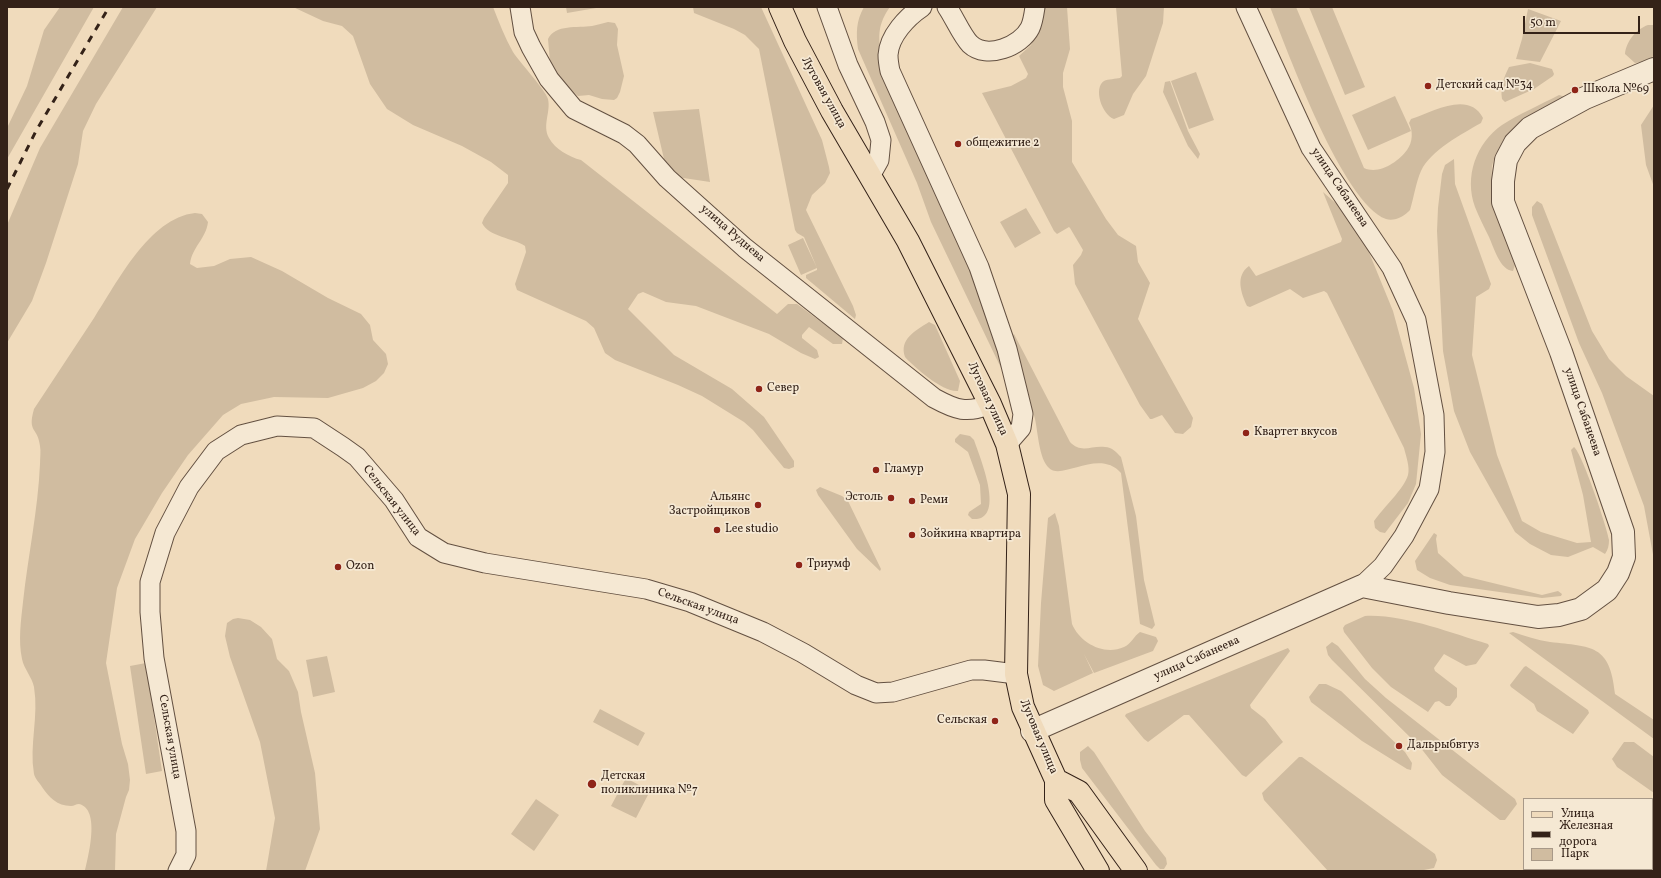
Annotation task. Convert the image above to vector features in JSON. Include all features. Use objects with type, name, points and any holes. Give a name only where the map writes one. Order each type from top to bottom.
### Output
[{"type":"main road","name":"Луговая улица","points":[[780,7],[806,62],[908,241],[990,404],[1007,444],[1019,494],[1016,674],[1023,707],[1032,731],[1056,780],[1056,800],[1098,871]]},
{"type":"main road","name":"Луговая улица","points":[[1056,780],[1079,792],[1136,871]]},
{"type":"street","name":"улица Руднева","points":[[520,7],[524,32],[531,47],[549,79],[574,109],[624,134],[637,144],[667,178],[745,248],[934,398],[967,411],[977,410],[990,404]]},
{"type":"street","points":[[827,7],[848,66],[875,122],[881,140],[880,160],[870,176]]},
{"type":"street","points":[[922,7],[902,24],[891,42],[888,55],[890,71],[979,267],[1007,349],[1023,414],[1021,428],[1007,444]]},
{"type":"street","points":[[947,7],[970,44],[978,49],[989,50],[1005,48],[1023,36],[1030,28],[1035,7]]},
{"type":"street","name":"улица Сабанеева","points":[[1032,731],[1362,586],[1383,566],[1404,536],[1429,489],[1435,452],[1434,416],[1416,320],[1392,268],[1311,148],[1246,7]]},
{"type":"street","name":"улица Сабанеева","points":[[1362,586],[1449,604],[1538,616],[1559,615],[1581,609],[1607,590],[1618,573],[1624,557],[1623,532],[1562,352],[1503,202],[1503,181],[1506,160],[1516,143],[1530,128],[1585,98],[1654,69]]},
{"type":"street","name":"Сельская улица","points":[[178,871],[186,855],[186,831],[154,658],[150,612],[150,582],[165,533],[189,487],[216,451],[241,435],[277,426],[314,428],[357,457],[394,500],[418,537],[444,553],[485,563],[646,589],[690,602],[763,632],[803,653],[856,685],[876,693],[893,692],[971,670],[1016,674]]},
{"type":"green space","points":[[60,7],[94,7],[7,159],[7,128],[27,86],[44,30]]},
{"type":"green space","points":[[123,7],[157,7],[96,104],[83,131],[78,164],[46,263],[32,301],[7,343],[7,225],[40,148]]},
{"type":"green space","points":[[293,7],[493,7],[513,52],[548,99],[549,104],[546,128],[549,138],[555,146],[567,155],[581,160],[777,314],[788,304],[797,304],[843,338],[842,344],[833,344],[809,327],[802,335],[802,338],[817,350],[819,357],[815,359],[801,353],[769,334],[696,306],[666,302],[643,292],[638,294],[628,309],[674,355],[732,389],[764,417],[794,461],[794,467],[789,469],[784,468],[753,430],[744,422],[702,396],[615,360],[605,353],[594,328],[586,321],[517,290],[515,284],[526,252],[525,246],[490,231],[485,228],[482,223],[508,183],[508,175],[491,162],[462,146],[413,125],[387,109],[370,84],[353,36],[342,26],[323,21]]},
{"type":"green space","points":[[566,7],[602,7],[567,13]]},
{"type":"green space","points":[[693,7],[761,7],[822,140],[830,173],[825,183],[812,195],[806,210],[853,306],[856,315],[855,319],[806,278],[806,275],[817,270],[817,268],[804,237],[795,230],[759,49],[745,35],[694,13]]},
{"type":"green space","points":[[864,7],[890,7],[881,24],[879,41],[881,55],[974,278],[1003,366],[1001,368],[931,222],[917,183],[858,49],[857,27],[859,17]]},
{"type":"green space","points":[[1043,7],[1067,7],[1070,49],[1063,73],[1063,87],[1072,121],[1072,162],[1106,219],[1118,235],[1136,246],[1138,262],[1150,283],[1138,319],[1193,418],[1191,427],[1183,434],[1175,433],[1162,415],[1150,419],[1140,405],[1075,284],[1073,265],[1083,250],[1069,227],[1057,234],[1054,231],[982,93],[1011,86],[1026,78],[1028,74],[1019,56],[1031,45]]},
{"type":"green space","points":[[1116,7],[1164,7],[1163,23],[1146,76],[1133,94],[1124,115],[1114,119],[1106,112],[1100,101],[1099,89],[1104,81],[1120,78],[1122,76]]},
{"type":"green space","points":[[1270,7],[1296,7],[1364,168],[1370,170],[1382,169],[1403,155],[1409,147],[1411,140],[1412,133],[1409,123],[1411,119],[1439,108],[1460,104],[1469,105],[1477,110],[1483,118],[1481,123],[1439,149],[1426,163],[1419,175],[1410,210],[1402,216],[1392,220],[1386,219],[1369,207],[1352,186],[1318,124]]},
{"type":"green space","points":[[1309,7],[1332,7],[1365,87],[1345,95]]},
{"type":"green space","points":[[1528,9],[1561,21],[1540,62],[1516,59]]},
{"type":"green space","points":[[608,22],[615,23],[618,29],[617,45],[624,76],[620,92],[614,100],[602,99],[589,95],[578,96],[561,82],[550,62],[548,39],[551,34],[561,29],[592,26]]},
{"type":"green space","points":[[1648,25],[1654,25],[1654,56],[1642,62],[1635,63],[1625,54],[1627,45],[1632,36]]},
{"type":"green space","points":[[1530,63],[1552,69],[1554,74],[1553,76],[1534,89],[1505,102],[1502,99],[1502,86],[1509,67]]},
{"type":"green space","points":[[1196,72],[1214,120],[1189,129],[1171,81]]},
{"type":"green space","points":[[1170,81],[1188,131],[1200,154],[1198,159],[1188,146],[1163,92],[1165,82]]},
{"type":"green space","points":[[1559,95],[1566,97],[1506,139],[1495,155],[1492,166],[1491,193],[1515,265],[1513,271],[1508,270],[1498,258],[1475,207],[1471,184],[1475,162],[1485,141],[1493,132],[1522,113]]},
{"type":"green space","points":[[1395,96],[1411,131],[1368,150],[1352,115]]},
{"type":"green space","points":[[1654,105],[1654,187],[1646,165],[1641,125]]},
{"type":"green space","points":[[699,109],[710,182],[677,177],[664,159],[653,112]]},
{"type":"green space","points":[[1454,159],[1455,184],[1491,284],[1489,289],[1476,297],[1472,355],[1497,455],[1522,521],[1541,532],[1577,543],[1591,542],[1583,495],[1571,450],[1574,447],[1583,462],[1607,533],[1609,544],[1605,554],[1593,547],[1568,557],[1551,555],[1530,544],[1515,532],[1470,452],[1454,411],[1443,351],[1437,231],[1442,174],[1445,165]]},
{"type":"green space","points":[[1323,192],[1340,207],[1366,245],[1393,311],[1414,388],[1421,434],[1416,484],[1408,503],[1385,533],[1380,532],[1375,528],[1374,521],[1398,493],[1406,481],[1408,475],[1407,458],[1404,448],[1327,293],[1324,291],[1303,298],[1290,289],[1250,307],[1247,306],[1240,285],[1242,275],[1249,266],[1256,276],[1341,242],[1342,239]]},
{"type":"green space","points":[[1537,201],[1542,204],[1592,331],[1609,359],[1626,376],[1654,396],[1654,560],[1644,506],[1602,393],[1579,343],[1532,215],[1532,207]]},
{"type":"green space","points":[[1026,208],[1041,233],[1015,248],[1000,222]]},
{"type":"green space","points":[[195,213],[202,214],[208,222],[205,233],[193,253],[190,264],[197,268],[214,266],[230,259],[251,257],[282,271],[328,298],[361,314],[370,325],[373,340],[386,354],[388,364],[384,373],[376,381],[363,388],[328,398],[274,397],[241,404],[223,415],[188,455],[162,493],[135,539],[117,588],[106,663],[122,744],[128,764],[130,780],[129,790],[116,834],[115,871],[85,871],[91,834],[90,815],[86,808],[79,804],[66,806],[58,803],[45,791],[34,774],[34,687],[22,659],[20,638],[21,616],[37,498],[40,464],[39,440],[32,426],[32,417],[34,409],[136,254],[149,239],[163,227],[178,218]]},
{"type":"green space","points":[[803,238],[817,268],[801,275],[788,245]]},
{"type":"green space","points":[[929,322],[935,325],[960,381],[958,391],[952,391],[945,388],[930,379],[905,357],[904,345],[906,340],[914,332]]},
{"type":"green space","points":[[1014,334],[1070,442],[1078,448],[1108,447],[1114,450],[1121,457],[1136,516],[1144,580],[1155,625],[1152,629],[1140,624],[1121,473],[1112,466],[1102,464],[1092,464],[1063,471],[1055,471],[1049,468],[1043,458],[1039,445],[1035,419],[1012,337]]},
{"type":"green space","points":[[960,434],[970,436],[974,440],[987,481],[989,504],[987,513],[979,519],[972,519],[968,515],[969,512],[981,504],[980,485],[968,452],[955,442],[955,439]]},
{"type":"green space","points":[[820,487],[842,496],[848,501],[881,569],[880,571],[857,549],[818,495],[816,490]]},
{"type":"green space","points":[[1055,513],[1059,526],[1072,624],[1076,631],[1087,642],[1101,649],[1109,650],[1126,646],[1140,632],[1156,637],[1158,641],[1153,651],[1094,673],[1084,654],[1093,673],[1054,691],[1043,685],[1038,666],[1041,603],[1048,518]]},
{"type":"green space","points":[[1434,533],[1437,535],[1436,539],[1438,553],[1464,576],[1542,595],[1558,591],[1562,594],[1561,596],[1542,598],[1450,585],[1430,578],[1417,570],[1415,561]]},
{"type":"green space","points":[[1365,616],[1380,616],[1411,621],[1488,644],[1489,646],[1476,664],[1466,666],[1444,654],[1434,668],[1435,671],[1457,688],[1457,697],[1450,706],[1446,706],[1439,701],[1435,702],[1428,712],[1391,687],[1372,668],[1344,632],[1343,628],[1345,625]]},
{"type":"green space","points":[[238,618],[250,620],[261,627],[272,639],[277,659],[289,671],[298,692],[315,773],[320,829],[305,871],[266,871],[275,818],[260,742],[230,657],[225,636],[227,623]]},
{"type":"green space","points":[[1513,632],[1550,642],[1588,647],[1596,651],[1609,665],[1615,694],[1654,720],[1654,739],[1509,633]]},
{"type":"green space","points":[[1332,642],[1338,646],[1365,679],[1386,698],[1515,799],[1517,804],[1505,820],[1500,820],[1442,775],[1420,747],[1332,660],[1328,655],[1326,647]]},
{"type":"green space","points":[[1288,648],[1290,651],[1250,705],[1251,708],[1265,719],[1283,742],[1246,777],[1242,775],[1189,715],[1184,715],[1148,742],[1125,716],[1126,714]]},
{"type":"green space","points":[[327,656],[335,692],[313,697],[306,660]]},
{"type":"green space","points":[[146,663],[162,771],[146,774],[130,666]]},
{"type":"green space","points":[[1526,666],[1588,710],[1589,713],[1573,734],[1537,711],[1534,704],[1511,687],[1510,685]]},
{"type":"green space","points":[[1319,684],[1326,684],[1341,691],[1405,752],[1412,763],[1411,770],[1362,741],[1311,702],[1309,697]]},
{"type":"green space","points":[[600,709],[645,733],[638,746],[593,722]]},
{"type":"green space","points":[[1624,742],[1634,742],[1654,757],[1654,793],[1617,767],[1612,759]]},
{"type":"green space","points":[[1088,746],[1094,752],[1145,831],[1166,858],[1167,864],[1164,869],[1160,869],[1156,865],[1082,768],[1080,752]]},
{"type":"green space","points":[[1299,757],[1302,757],[1435,854],[1437,860],[1434,868],[1419,871],[1328,871],[1264,800],[1262,793]]},
{"type":"green space","points":[[626,778],[650,791],[636,818],[611,806]]},
{"type":"green space","points":[[536,799],[559,815],[534,851],[511,834]]},
{"type":"green space","points":[[1610,870],[1653,870],[1654,871]]},
{"type":"railway","points":[[7,189],[36,131],[109,7]]},
{"type":"place","name":"Детский сад №34","points":[[1428,86]]},
{"type":"place","name":"Школа №69","points":[[1575,90]]},
{"type":"place","name":"общежитие 2","points":[[958,144]]},
{"type":"place","name":"Север","points":[[759,389]]},
{"type":"place","name":"Квартет вкусов","points":[[1246,433]]},
{"type":"place","name":"Гламур","points":[[876,470]]},
{"type":"place","name":"Эстоль","points":[[891,498]]},
{"type":"place","name":"Реми","points":[[912,501]]},
{"type":"place","name":"Альянс Застройщиков","points":[[758,505]]},
{"type":"place","name":"Lee studio","points":[[717,530]]},
{"type":"place","name":"Зойкина квартира","points":[[912,535]]},
{"type":"place","name":"Триумф","points":[[799,565]]},
{"type":"place","name":"Ozon","points":[[338,567]]},
{"type":"place","name":"Сельская","points":[[995,721]]},
{"type":"place","name":"Дальрыбвтуз","points":[[1399,746]]},
{"type":"place","name":"Детская поликлиника №7","points":[[592,784]]}]
